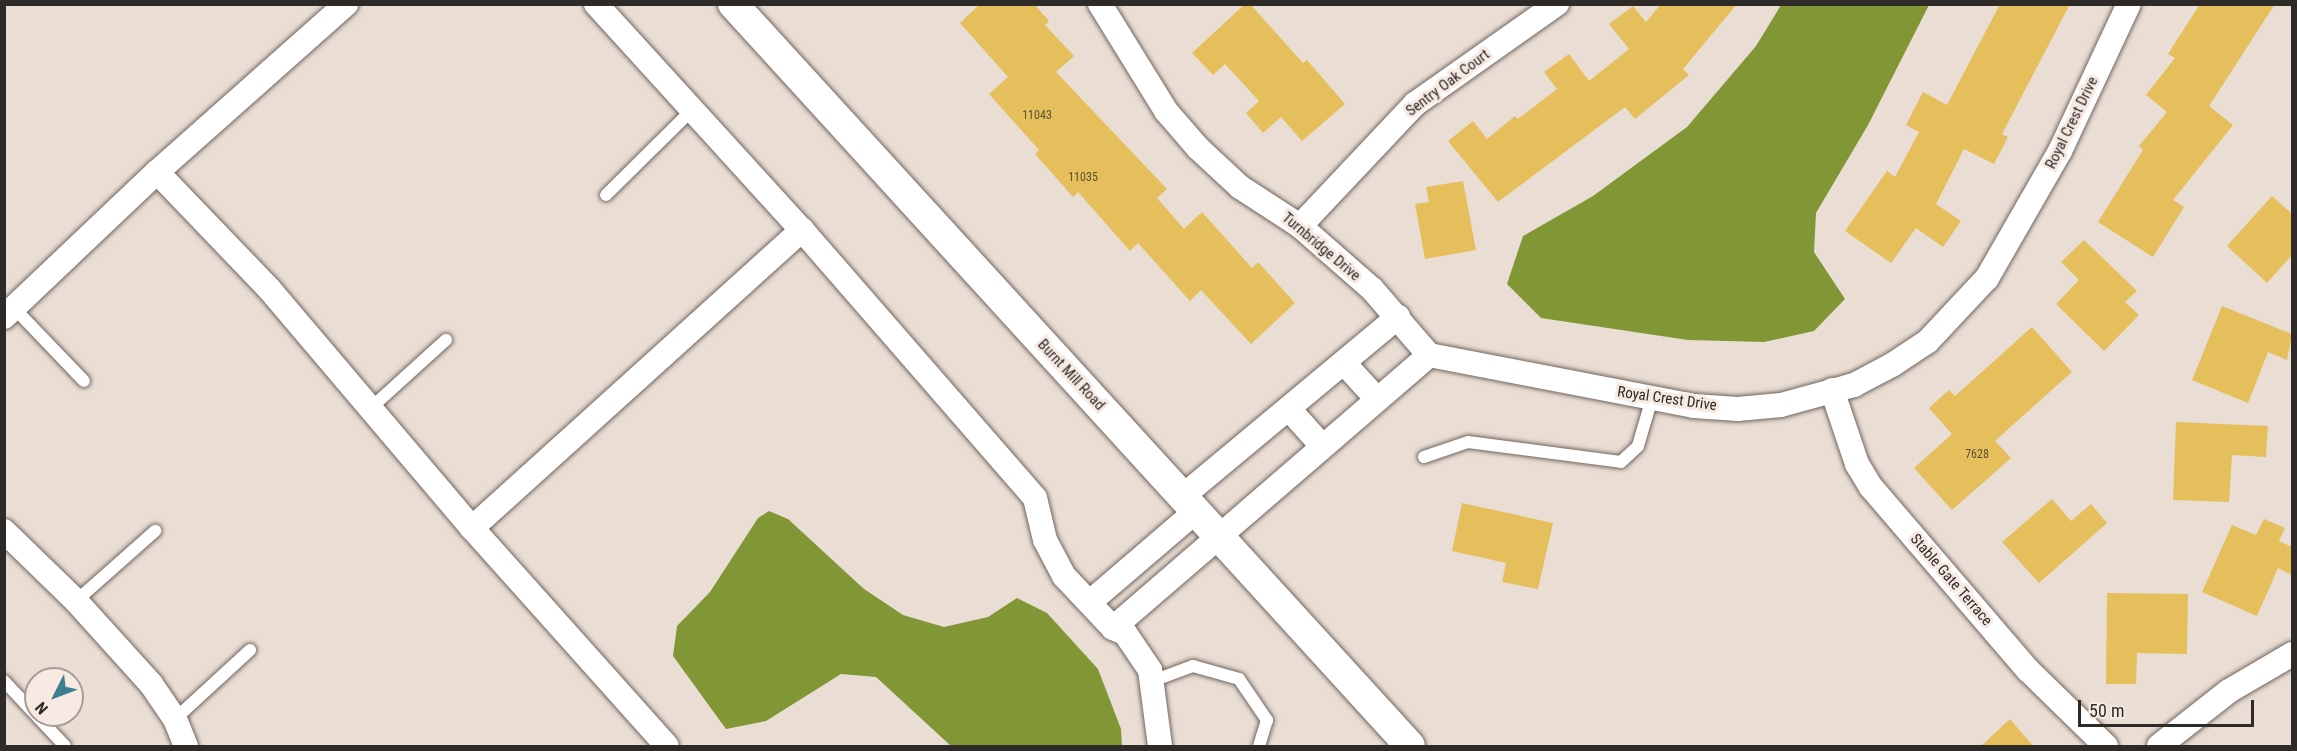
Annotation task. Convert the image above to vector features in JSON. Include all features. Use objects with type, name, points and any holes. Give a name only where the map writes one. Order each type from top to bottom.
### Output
[{"type":"street","points":[[9,312],[158,172],[346,4]]},
{"type":"street","points":[[596,4],[802,230],[1035,498],[1046,540],[1065,576],[1113,628],[1125,633],[1150,670],[1161,747]]},
{"type":"street","name":"Burnt Mill Road","points":[[733,4],[1410,747]]},
{"type":"street","name":"Turnbridge Drive","points":[[1100,4],[1166,111],[1198,148],[1240,187],[1300,226],[1398,317],[1429,355]]},
{"type":"street","name":"Sentry Oak Court","points":[[1300,226],[1415,104],[1557,4]]},
{"type":"street","name":"Royal Crest Drive","points":[[1429,355],[1652,398],[1738,409],[1781,405],[1854,384],[1892,365],[1928,341],[1987,278],[2060,151],[2129,4]]},
{"type":"street","points":[[158,172],[270,290],[372,407],[472,528],[667,747]]},
{"type":"street","points":[[472,528],[802,230]]},
{"type":"street","points":[[1090,602],[1289,409],[1398,317]]},
{"type":"street","points":[[1113,628],[1429,355]]},
{"type":"street","points":[[1344,363],[1376,399]]},
{"type":"street","name":"Stable Gate Terrace","points":[[1832,390],[1857,464],[1871,487],[2028,670],[2106,747]]},
{"type":"street","points":[[1289,409],[1322,446]]},
{"type":"street","points":[[4,531],[76,601],[151,684],[175,719],[186,747]]},
{"type":"street","points":[[2159,747],[2229,691],[2292,654]]},
{"type":"lane","points":[[606,195],[693,110]]},
{"type":"lane","points":[[9,312],[84,381]]},
{"type":"lane","points":[[372,407],[446,340]]},
{"type":"lane","points":[[1424,457],[1468,442],[1621,462],[1638,446],[1652,398]]},
{"type":"lane","points":[[76,601],[155,531]]},
{"type":"lane","points":[[175,719],[250,650]]},
{"type":"lane","points":[[1150,682],[1193,666],[1239,679],[1267,720],[1259,747]]},
{"type":"lane","points":[[4,681],[64,747]]},
{"type":"shaded area","points":[[1781,5],[1929,5],[1868,125],[1816,213],[1814,252],[1845,299],[1814,331],[1764,342],[1688,340],[1541,318],[1507,284],[1523,236],[1593,196],[1687,127],[1756,46]]},
{"type":"shaded area","points":[[769,511],[788,519],[864,589],[903,615],[944,627],[988,617],[1017,598],[1047,613],[1098,669],[1121,729],[1122,746],[951,746],[876,677],[841,674],[766,721],[726,729],[673,656],[677,626],[710,592],[758,518]]},
{"type":"building","points":[[980,4],[1034,4],[1049,21],[1045,25],[1074,56],[1056,72],[1167,189],[1157,198],[1184,229],[1202,212],[1252,268],[1258,262],[1295,303],[1251,344],[1201,290],[1190,301],[1138,243],[1130,251],[1078,192],[1073,197],[1035,154],[1039,150],[989,94],[1008,77],[960,23]]},
{"type":"building","points":[[1245,4],[1250,4],[1303,63],[1307,60],[1345,104],[1302,141],[1281,117],[1263,133],[1246,113],[1259,101],[1225,64],[1213,75],[1192,53]]},
{"type":"building","points":[[1661,4],[1737,4],[1683,69],[1689,75],[1635,119],[1625,107],[1498,202],[1448,141],[1473,121],[1487,139],[1515,116],[1518,119],[1557,89],[1544,72],[1569,54],[1589,81],[1629,49],[1609,24],[1633,6],[1646,22]]},
{"type":"building","points":[[2000,4],[2070,4],[2002,134],[2008,137],[1994,164],[1964,149],[1936,204],[1961,221],[1943,247],[1916,228],[1891,263],[1845,231],[1887,171],[1895,177],[1919,132],[1906,125],[1923,92],[1947,105]]},
{"type":"building","points":[[2200,4],[2275,4],[2209,106],[2233,125],[2173,200],[2184,207],[2153,257],[2098,222],[2143,150],[2139,146],[2167,112],[2146,95],[2175,58],[2168,54]]},
{"type":"building","points":[[1463,181],[1476,250],[1425,259],[1415,204],[1429,202],[1426,187]]},
{"type":"building","points":[[2272,196],[2292,214],[2292,255],[2267,283],[2227,246]]},
{"type":"building","points":[[2084,240],[2137,291],[2125,302],[2139,315],[2104,351],[2056,304],[2079,280],[2061,262]]},
{"type":"building","points":[[2222,306],[2292,334],[2287,360],[2268,352],[2248,403],[2192,380]]},
{"type":"building","points":[[2032,327],[2072,372],[1995,441],[2011,458],[1952,510],[1914,468],[1952,434],[1929,408],[1949,390],[1955,396]]},
{"type":"building","points":[[2176,422],[2268,426],[2266,457],[2232,455],[2229,502],[2173,500]]},
{"type":"building","points":[[2052,499],[2071,521],[2091,504],[2107,523],[2039,583],[2002,542]]},
{"type":"building","points":[[1462,503],[1553,523],[1538,589],[1502,582],[1506,563],[1452,551]]},
{"type":"building","points":[[2264,519],[2285,528],[2279,541],[2292,547],[2292,575],[2278,568],[2257,616],[2202,592],[2232,525],[2256,535]]},
{"type":"building","points":[[2107,593],[2188,594],[2187,654],[2137,653],[2136,684],[2106,684]]},
{"type":"building","points":[[2010,719],[2034,747],[1980,747]]}]
